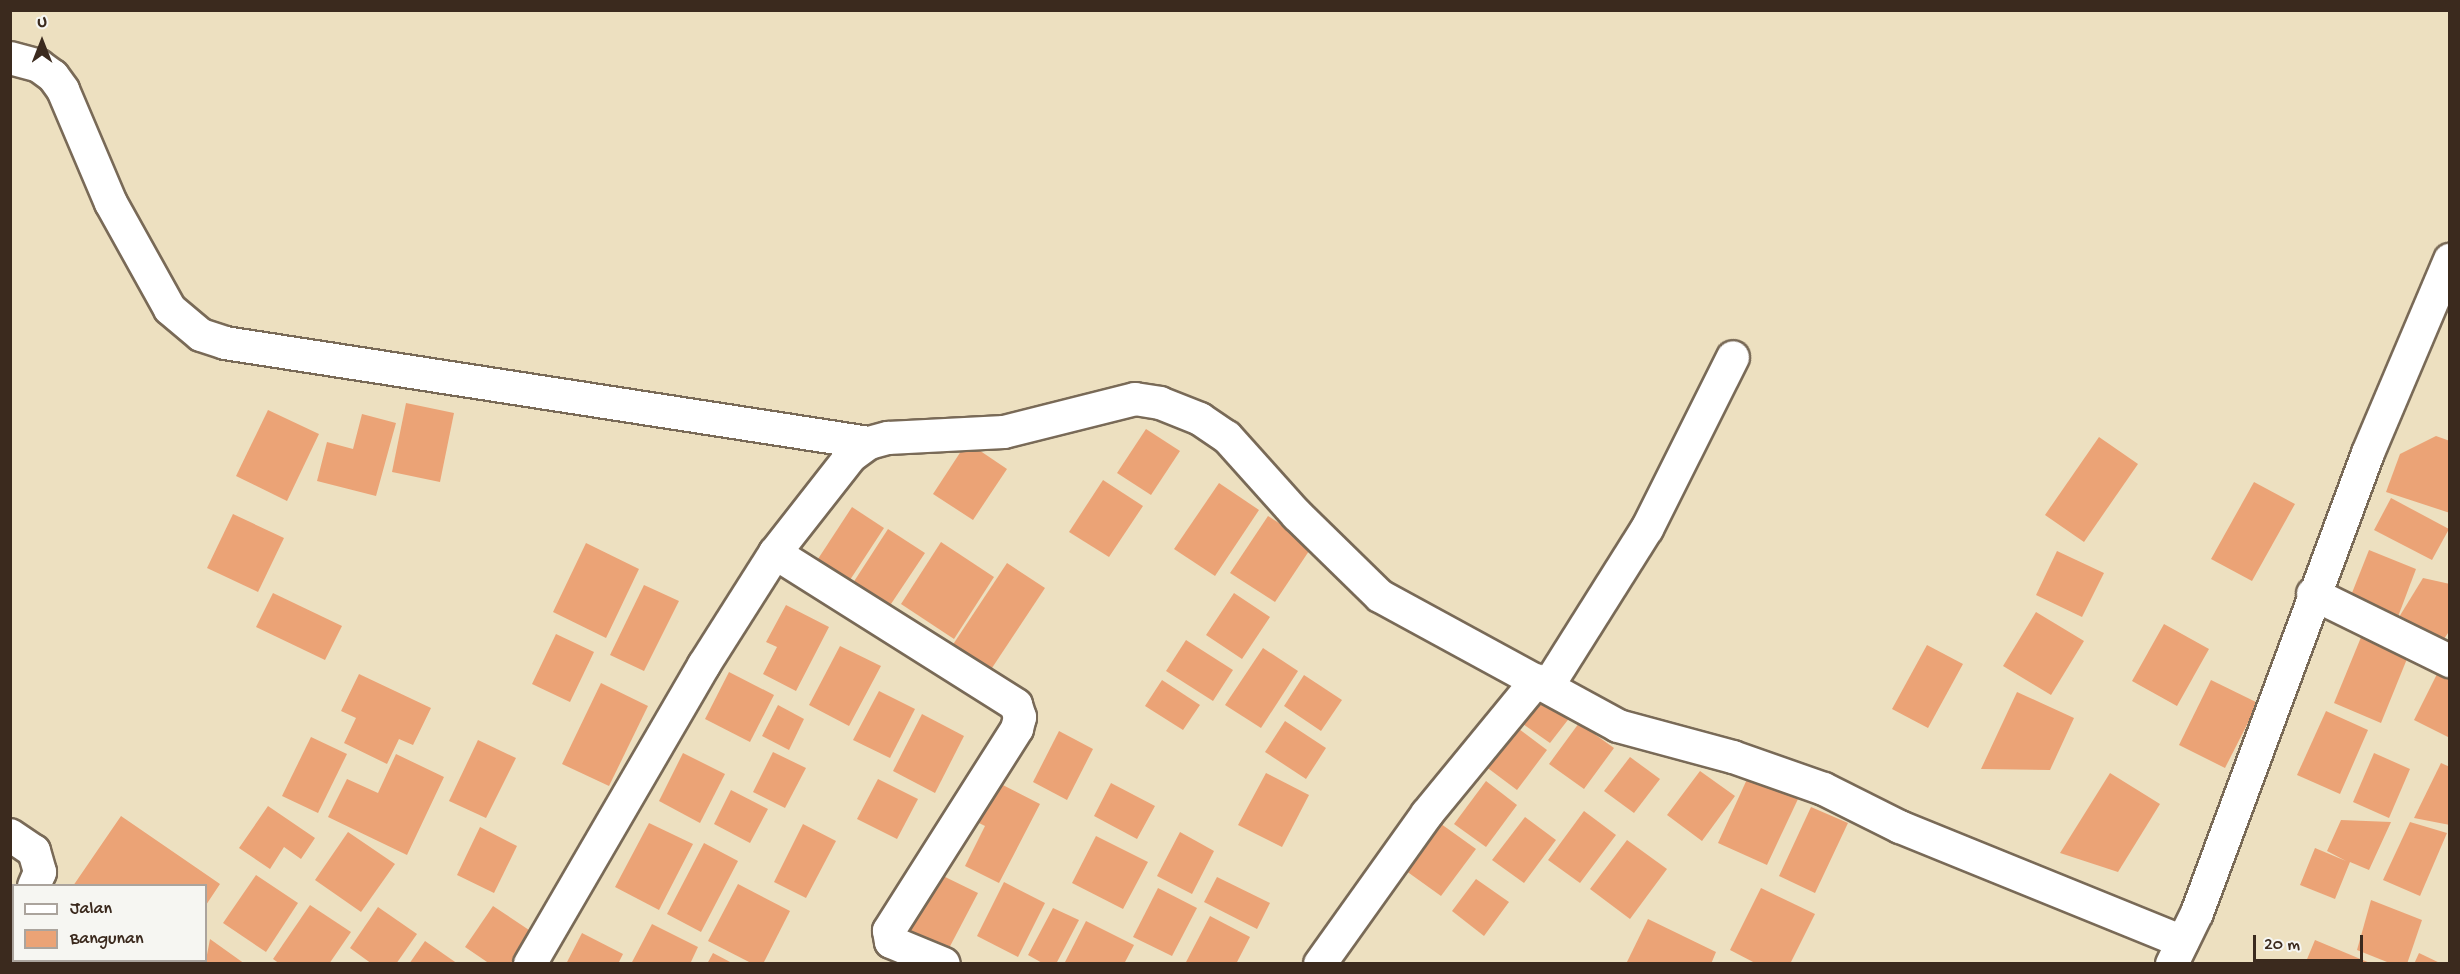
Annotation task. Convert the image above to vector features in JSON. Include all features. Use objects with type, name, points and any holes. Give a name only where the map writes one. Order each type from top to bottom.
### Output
[{"type":"street","points":[[10,58],[39,66],[63,90],[111,203],[170,309],[201,335],[225,343],[869,443]]},
{"type":"street","points":[[530,963],[704,665],[775,553],[851,456],[869,443],[888,438],[1004,432],[1135,399],[1160,403],[1200,419],[1227,438],[1297,515],[1380,596],[1618,726],[1733,757],[1824,789],[1900,827],[2178,953],[2197,913],[2313,594],[2450,260]]},
{"type":"street","points":[[1320,963],[1427,814],[1542,683],[1647,529],[1733,357]]},
{"type":"street","points":[[775,553],[1016,705],[1020,717],[1017,729],[889,932],[891,942],[944,963]]},
{"type":"street","points":[[2313,594],[2450,661]]},
{"type":"street","points":[[10,835],[34,850],[40,872],[34,884]]},
{"type":"building","points":[[406,403],[454,413],[440,482],[392,472]]},
{"type":"building","points":[[268,410],[319,434],[287,501],[236,476]]},
{"type":"building","points":[[362,414],[396,423],[376,496],[317,481],[327,442],[353,449]]},
{"type":"building","points":[[1146,429],[1180,451],[1151,495],[1117,473]]},
{"type":"building","points":[[2436,436],[2450,441],[2450,513],[2386,492],[2400,454]]},
{"type":"building","points":[[2099,437],[2138,464],[2084,542],[2045,515]]},
{"type":"building","points":[[967,442],[1007,469],[973,520],[933,494]]},
{"type":"building","points":[[1103,480],[1143,506],[1109,557],[1069,532]]},
{"type":"building","points":[[2254,482],[2295,504],[2252,581],[2211,559]]},
{"type":"building","points":[[1219,483],[1259,510],[1215,576],[1174,549]]},
{"type":"building","points":[[2391,498],[2449,529],[2432,560],[2374,530]]},
{"type":"building","points":[[852,507],[884,528],[848,583],[816,562]]},
{"type":"building","points":[[233,514],[284,538],[258,592],[207,568]]},
{"type":"building","points":[[1268,516],[1313,545],[1275,602],[1230,573]]},
{"type":"building","points":[[888,529],[925,553],[889,607],[853,583]]},
{"type":"building","points":[[941,542],[994,577],[954,639],[901,604]]},
{"type":"building","points":[[586,543],[639,569],[606,638],[553,612]]},
{"type":"building","points":[[2369,550],[2416,569],[2396,622],[2348,603]]},
{"type":"building","points":[[2057,551],[2104,573],[2082,617],[2036,595]]},
{"type":"building","points":[[1007,563],[1045,588],[986,677],[948,652]]},
{"type":"building","points":[[2423,578],[2450,584],[2450,630],[2438,648],[2396,622]]},
{"type":"building","points":[[644,585],[679,601],[644,671],[610,655]]},
{"type":"building","points":[[273,593],[342,626],[325,660],[256,627]]},
{"type":"building","points":[[1234,593],[1270,617],[1242,659],[1206,635]]},
{"type":"building","points":[[786,605],[829,627],[796,691],[763,674],[777,647],[766,642]]},
{"type":"building","points":[[2036,612],[2084,641],[2051,695],[2003,666]]},
{"type":"building","points":[[2164,624],[2209,649],[2177,706],[2132,681]]},
{"type":"building","points":[[2364,630],[2411,649],[2381,723],[2334,703]]},
{"type":"building","points":[[556,634],[594,652],[570,702],[532,684]]},
{"type":"building","points":[[1186,640],[1233,670],[1213,701],[1166,671]]},
{"type":"building","points":[[1927,645],[1963,664],[1928,728],[1892,709]]},
{"type":"building","points":[[840,646],[881,666],[849,726],[809,705]]},
{"type":"building","points":[[1263,648],[1298,671],[1261,728],[1225,705]]},
{"type":"building","points":[[729,672],[774,695],[750,742],[705,719]]},
{"type":"building","points":[[2438,672],[2450,678],[2450,738],[2414,720]]},
{"type":"building","points":[[359,674],[431,708],[413,745],[399,739],[387,764],[344,743],[356,718],[341,711]]},
{"type":"building","points":[[1304,675],[1342,700],[1321,731],[1284,706]]},
{"type":"building","points":[[1162,680],[1200,705],[1183,730],[1145,706]]},
{"type":"building","points":[[2211,680],[2258,703],[2225,768],[2179,745]]},
{"type":"building","points":[[601,683],[648,706],[609,786],[562,764]]},
{"type":"building","points":[[1540,686],[1574,712],[1550,743],[1516,719]]},
{"type":"building","points":[[879,691],[915,709],[890,758],[853,740]]},
{"type":"building","points":[[2017,692],[2074,718],[2050,770],[1981,769]]},
{"type":"building","points":[[778,705],[804,719],[789,750],[762,736]]},
{"type":"building","points":[[2326,711],[2368,730],[2340,794],[2297,775]]},
{"type":"building","points":[[922,714],[964,736],[935,793],[893,771]]},
{"type":"building","points":[[1285,721],[1326,748],[1306,779],[1265,752]]},
{"type":"building","points":[[1579,723],[1614,748],[1584,789],[1549,764]]},
{"type":"building","points":[[1515,726],[1547,750],[1517,790],[1485,766]]},
{"type":"building","points":[[1059,731],[1093,749],[1067,800],[1033,782]]},
{"type":"building","points":[[311,737],[347,754],[318,813],[282,796]]},
{"type":"building","points":[[478,740],[516,758],[486,818],[449,801]]},
{"type":"building","points":[[773,752],[806,768],[785,808],[753,792]]},
{"type":"building","points":[[683,753],[725,774],[700,823],[659,801]]},
{"type":"building","points":[[2374,753],[2410,769],[2389,818],[2353,802]]},
{"type":"building","points":[[396,754],[444,777],[407,855],[328,817],[347,779],[378,793]]},
{"type":"building","points":[[1630,757],[1660,779],[1634,813],[1604,791]]},
{"type":"building","points":[[2441,763],[2450,767],[2450,825],[2414,818]]},
{"type":"building","points":[[1700,771],[1735,796],[1702,841],[1667,815]]},
{"type":"building","points":[[1266,773],[1309,795],[1282,847],[1238,825]]},
{"type":"building","points":[[2110,773],[2160,804],[2118,872],[2060,853]]},
{"type":"building","points":[[1748,777],[1798,799],[1767,865],[1718,843]]},
{"type":"building","points":[[878,779],[918,799],[897,839],[857,819]]},
{"type":"building","points":[[995,781],[1040,804],[999,883],[965,866],[985,826],[975,821]]},
{"type":"building","points":[[1486,781],[1517,805],[1486,847],[1454,824]]},
{"type":"building","points":[[1111,783],[1155,806],[1137,839],[1094,816]]},
{"type":"building","points":[[731,790],[768,809],[750,843],[714,824]]},
{"type":"building","points":[[268,806],[315,838],[301,859],[284,847],[270,869],[239,848]]},
{"type":"building","points":[[1811,807],[1848,823],[1815,893],[1779,876]]},
{"type":"building","points":[[1584,811],[1616,835],[1580,883],[1548,860]]},
{"type":"building","points":[[121,816],[220,884],[207,904],[207,884],[74,884]]},
{"type":"building","points":[[1525,817],[1556,840],[1524,883],[1492,860]]},
{"type":"building","points":[[2341,820],[2391,822],[2369,870],[2350,862],[2335,899],[2300,885],[2315,848],[2346,861],[2327,851]]},
{"type":"building","points":[[1437,821],[1476,849],[1441,896],[1402,868]]},
{"type":"building","points":[[2410,822],[2447,833],[2420,896],[2383,880]]},
{"type":"building","points":[[649,823],[693,844],[659,910],[615,887]]},
{"type":"building","points":[[803,824],[836,841],[806,898],[774,882]]},
{"type":"building","points":[[480,827],[517,846],[494,893],[457,875]]},
{"type":"building","points":[[348,832],[395,864],[361,912],[315,880]]},
{"type":"building","points":[[1180,832],[1214,851],[1192,894],[1157,876]]},
{"type":"building","points":[[1096,836],[1148,862],[1123,909],[1072,883]]},
{"type":"building","points":[[1627,840],[1667,869],[1630,919],[1590,889]]},
{"type":"building","points":[[704,843],[738,861],[701,932],[667,914]]},
{"type":"building","points":[[939,874],[978,893],[947,952],[908,931]]},
{"type":"building","points":[[256,875],[298,903],[266,952],[223,923]]},
{"type":"building","points":[[1217,877],[1270,903],[1257,929],[1204,902]]},
{"type":"building","points":[[1476,879],[1509,902],[1484,936],[1452,911]]},
{"type":"building","points":[[1004,882],[1045,903],[1018,957],[977,936]]},
{"type":"building","points":[[738,884],[790,911],[763,964],[753,964],[708,941]]},
{"type":"building","points":[[1158,888],[1197,908],[1172,956],[1133,937]]},
{"type":"building","points":[[1761,888],[1815,914],[1790,964],[1757,964],[1730,950]]},
{"type":"building","points":[[2371,900],[2422,920],[2407,964],[2392,964],[2357,950]]},
{"type":"building","points":[[310,905],[351,932],[329,964],[280,964],[273,959]]},
{"type":"building","points":[[493,906],[538,936],[519,964],[490,964],[465,947]]},
{"type":"building","points":[[378,907],[417,934],[396,964],[372,964],[350,948]]},
{"type":"building","points":[[1053,908],[1079,920],[1056,964],[1044,964],[1028,955]]},
{"type":"building","points":[[1210,916],[1250,937],[1236,964],[1185,964]]},
{"type":"building","points":[[1648,919],[1716,952],[1711,964],[1626,964]]},
{"type":"building","points":[[1086,921],[1134,945],[1124,964],[1064,964]]},
{"type":"building","points":[[652,924],[698,947],[690,964],[631,964]]},
{"type":"building","points":[[582,933],[623,954],[618,964],[566,964]]},
{"type":"building","points":[[210,939],[245,964],[193,964],[207,962]]},
{"type":"building","points":[[2315,940],[2370,963],[2370,964],[2305,964]]},
{"type":"building","points":[[425,941],[458,964],[409,964]]},
{"type":"building","points":[[713,953],[734,964],[707,964]]},
{"type":"building","points":[[2419,953],[2442,964],[2414,964]]}]
